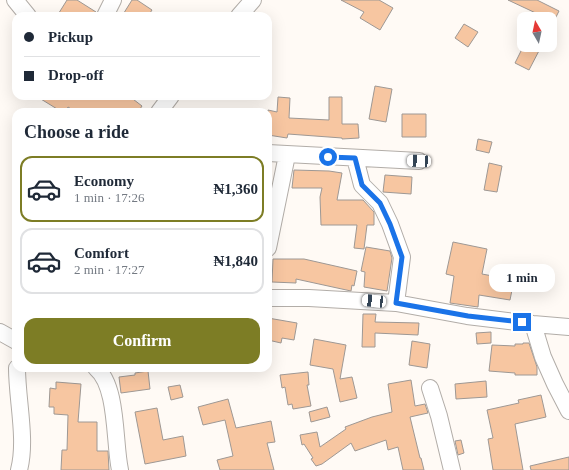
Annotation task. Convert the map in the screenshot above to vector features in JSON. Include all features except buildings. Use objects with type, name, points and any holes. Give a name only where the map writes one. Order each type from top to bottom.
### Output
[{"type":"street","points":[[15,0],[25,12]]},
{"type":"street","points":[[107,12],[113,0]]},
{"type":"street","points":[[242,12],[252,0]]},
{"type":"street","points":[[272,154],[419,161]]},
{"type":"street","points":[[272,228],[287,155]]},
{"type":"street","points":[[355,158],[362,185],[380,203],[390,224],[402,257],[396,303]]},
{"type":"street","points":[[272,298],[316,298],[396,303],[468,316],[569,327]]},
{"type":"street","points":[[534,324],[543,357],[569,410]]},
{"type":"street","points":[[0,332],[12,339]]},
{"type":"street","points":[[17,372],[23,443],[22,460],[19,470]]},
{"type":"street","points":[[101,372],[110,393],[120,470]]},
{"type":"street","points":[[430,388],[439,416],[452,470]]},
{"type":"route","points":[[328,157],[355,158],[362,185],[380,203],[390,224],[402,257],[396,303],[440,312],[522,322]]}]
